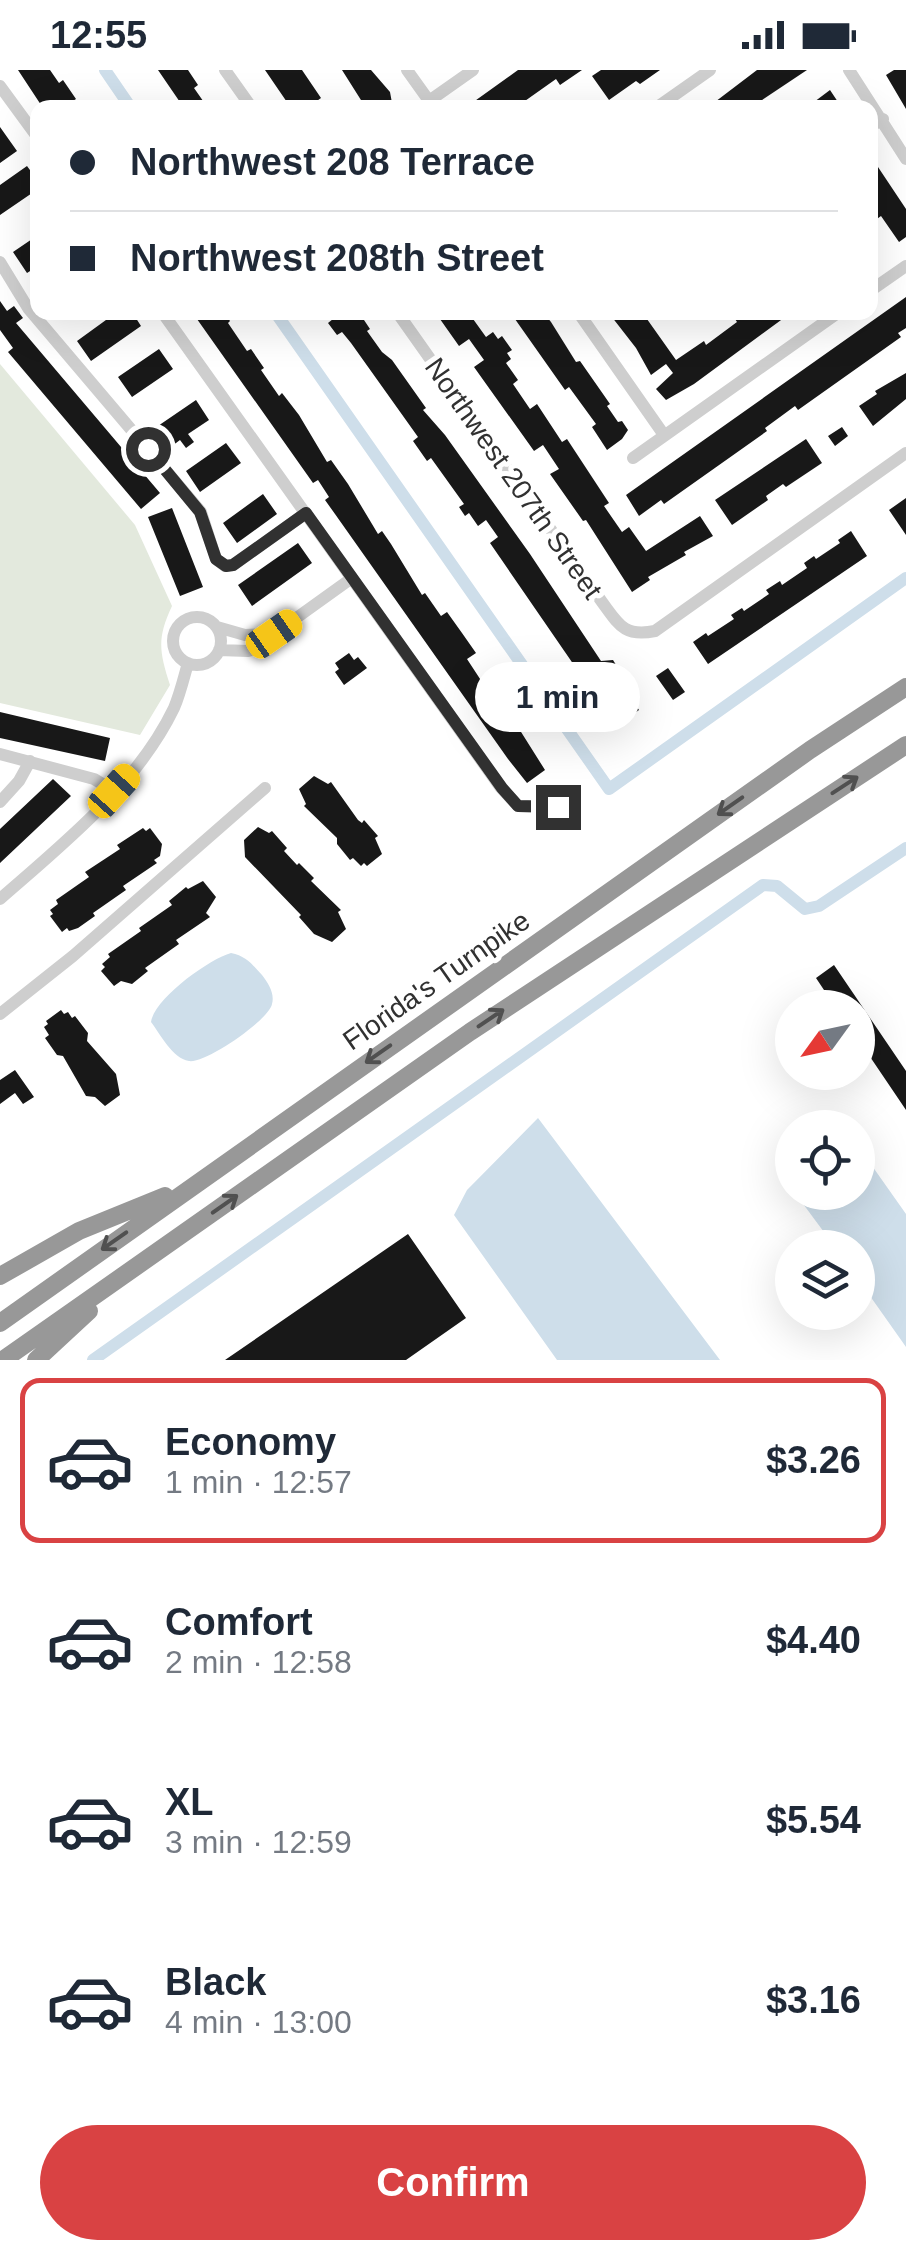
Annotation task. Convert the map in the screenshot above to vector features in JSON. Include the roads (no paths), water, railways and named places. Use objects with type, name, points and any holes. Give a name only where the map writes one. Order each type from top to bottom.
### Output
[{"type":"highway","points":[[810,750],[906,674]]},
{"type":"highway","name":"Florida's Turnpike","points":[[0,1322],[810,750],[906,687]]},
{"type":"highway","points":[[4,1360],[470,1032],[906,745]]},
{"type":"highway","points":[[0,1276],[79,1231],[193,1185]]},
{"type":"highway","points":[[36,1360],[145,1260]]},
{"type":"street","points":[[225,70],[246,100]]},
{"type":"street","points":[[408,70],[429,100]]},
{"type":"street","points":[[437,100],[474,70]]},
{"type":"street","points":[[667,100],[710,70]]},
{"type":"street","points":[[849,70],[864,100]]},
{"type":"street","points":[[0,86],[30,127]]},
{"type":"street","points":[[878,125],[906,158]]},
{"type":"street","points":[[0,262],[30,301]]},
{"type":"street","points":[[878,285],[906,266]]},
{"type":"street","points":[[45,320],[200,512],[216,559],[226,566],[233,565],[306,513]]},
{"type":"street","points":[[168,320],[510,797],[518,806],[558,807]]},
{"type":"street","name":"Northwest 207th Street","points":[[402,320],[622,629],[638,634],[655,631],[906,454]]},
{"type":"street","points":[[584,320],[664,435]]},
{"type":"street","points":[[633,458],[829,320]]},
{"type":"street","points":[[219,650],[248,651],[263,646],[352,578]]},
{"type":"street","points":[[216,627],[221,642],[219,650],[203,664],[188,663],[177,653],[174,638],[181,623],[196,617],[245,636],[274,634]]},
{"type":"street","points":[[0,898],[114,791],[158,737],[176,704],[188,663]]},
{"type":"street","points":[[0,754],[94,779],[114,791]]},
{"type":"street","points":[[0,802],[19,781],[30,760]]},
{"type":"street","points":[[0,1014],[73,956],[266,788]]},
{"type":"water","points":[[231,953],[245,958],[262,975],[272,992],[272,1004],[249,1030],[222,1049],[197,1060],[183,1059],[151,1022],[154,1013],[184,981]]},
{"type":"water","points":[[538,1118],[720,1360],[557,1360],[454,1215],[467,1190]]},
{"type":"water","points":[[875,1170],[906,1214],[906,1347],[875,1303],[875,1230],[822,1230],[808,1210],[875,1210]]},
{"type":"waterway","points":[[105,70],[126,100]]},
{"type":"waterway","points":[[281,320],[609,789],[906,578]]},
{"type":"waterway","points":[[93,1360],[763,885],[777,886],[805,909],[819,906],[906,848]]}]
